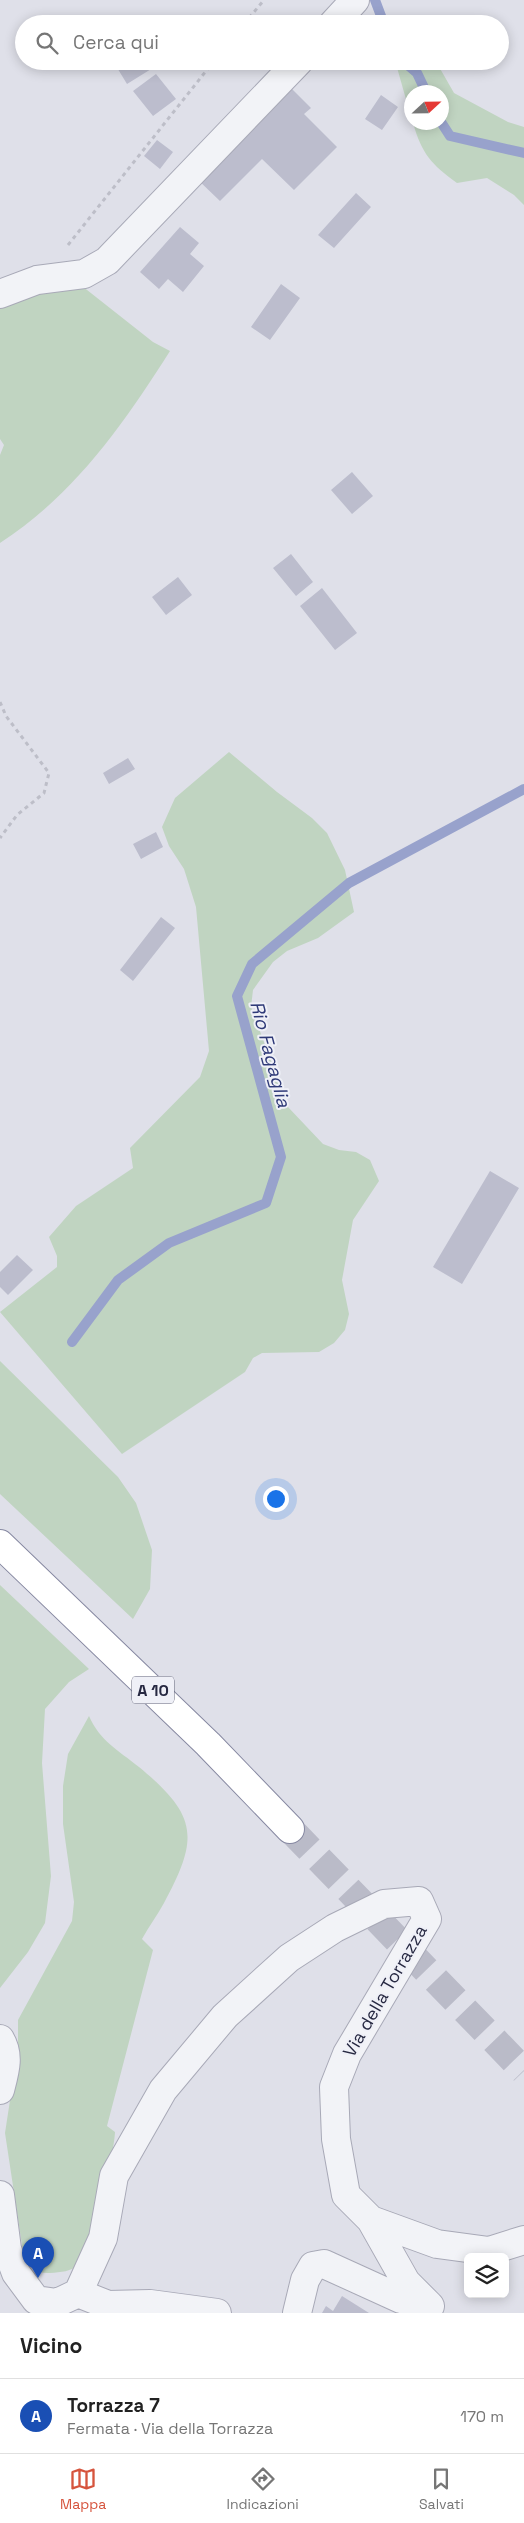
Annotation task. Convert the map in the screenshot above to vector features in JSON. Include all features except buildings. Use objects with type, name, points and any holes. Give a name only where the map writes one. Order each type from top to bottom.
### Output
[{"type":"highway","name":"A 10","points":[[0,1544],[208,1744],[290,1829]]},
{"type":"street","points":[[341,15],[355,0]]},
{"type":"street","points":[[0,294],[37,280],[84,274],[107,261],[289,70]]},
{"type":"street","name":"Via della Torrazza","points":[[59,2302],[103,2238],[114,2176],[163,2090],[225,2016],[289,1958],[335,1928],[384,1904],[419,1901],[428,1919],[347,2054],[334,2088],[336,2139],[346,2195],[370,2220],[437,2244],[489,2251],[524,2240]]},
{"type":"street","points":[[0,2038],[6,2048],[6,2062],[0,2090]]},
{"type":"street","points":[[0,2195],[8,2249],[16,2273],[59,2302],[108,2305],[150,2304],[217,2313]]},
{"type":"street","points":[[370,2220],[406,2282],[435,2309]]},
{"type":"street","points":[[297,2313],[305,2280],[312,2266],[324,2264],[401,2298],[435,2309]]},
{"type":"path","points":[[252,15],[264,0]]},
{"type":"path","points":[[37,280],[66,248],[101,200],[207,70]]},
{"type":"path","points":[[0,702],[6,716],[49,773],[44,793],[17,815],[0,838]]},
{"type":"green space","points":[[398,70],[441,70],[454,93],[508,122],[524,127],[524,205],[514,195],[487,178],[457,183],[434,164],[420,143],[415,130],[449,130],[449,85],[404,85],[404,92]]},
{"type":"green space","points":[[82,286],[153,342],[170,351],[115,432],[74,481],[27,524],[0,543],[0,455],[4,445],[0,439],[0,307],[35,291]]},
{"type":"green space","points":[[229,752],[312,818],[327,833],[345,870],[354,912],[318,938],[287,951],[273,962],[253,990],[251,1007],[288,1107],[323,1144],[339,1150],[356,1152],[370,1160],[379,1181],[353,1220],[342,1280],[349,1314],[345,1330],[334,1343],[319,1352],[262,1353],[253,1358],[245,1372],[122,1454],[0,1312],[57,1267],[57,1256],[49,1237],[76,1206],[133,1168],[130,1148],[200,1077],[209,1051],[196,907],[184,869],[169,846],[162,827],[175,798]]},
{"type":"green space","points":[[0,1361],[118,1477],[136,1503],[152,1550],[150,1589],[133,1619],[0,1494]]},
{"type":"green space","points":[[0,1585],[89,1669],[69,1682],[45,1709],[42,1763],[51,1876],[45,1923],[28,1952],[0,1988]]},
{"type":"green space","points":[[89,1716],[93,1725],[104,1739],[139,1767],[172,1799],[182,1814],[187,1828],[187,1844],[176,1880],[142,1939],[153,1950],[107,2126],[115,2132],[114,2143],[102,2201],[90,2241],[85,2255],[76,2267],[66,2271],[45,2273],[33,2268],[23,2252],[5,2133],[18,2048],[18,2020],[72,1921],[74,1902],[63,1824],[63,1786],[68,1754]]},
{"type":"waterway","points":[[375,0],[381,15]]},
{"type":"waterway","points":[[414,70],[423,85]]},
{"type":"waterway","points":[[446,130],[450,136],[524,153]]},
{"type":"waterway","name":"Rio Fagaglia","points":[[72,1342],[118,1280],[169,1243],[266,1203],[281,1157],[237,996],[252,964],[349,883],[524,789]]},
{"type":"tunnel","points":[[290,1829],[524,2071]]},
{"type":"place","name":"Torrazza 7","points":[[38,2278]]}]
